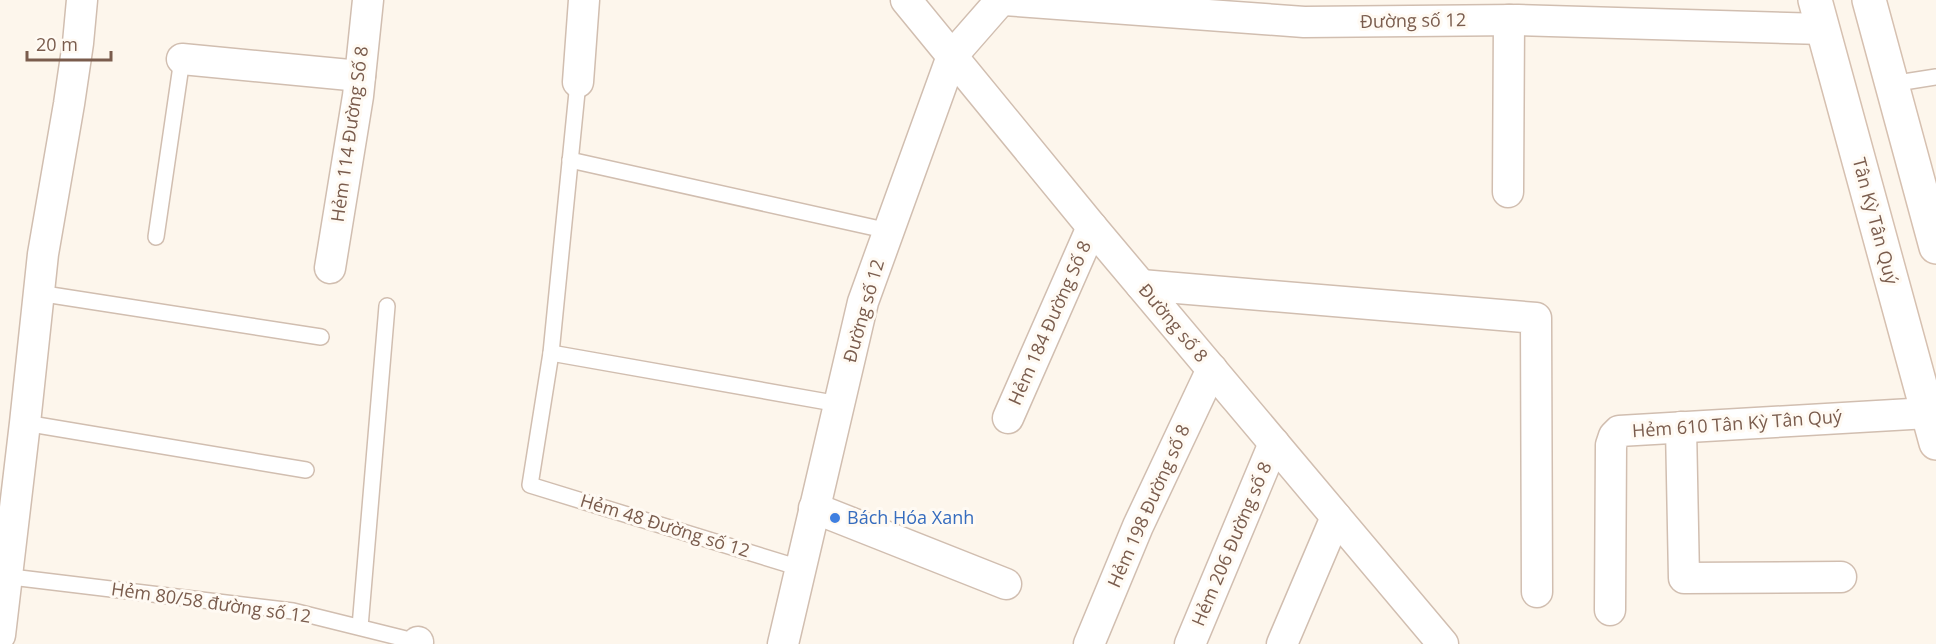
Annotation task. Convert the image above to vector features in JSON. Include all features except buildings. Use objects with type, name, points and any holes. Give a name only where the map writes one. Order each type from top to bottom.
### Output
[{"type":"main road","points":[[1869,0],[1936,247]]},
{"type":"main road","name":"Tân Kỳ Tân Quý","points":[[1819,14],[1932,428]]},
{"type":"street","points":[[0,635],[4,576],[25,423],[42,254],[69,104],[82,0]]},
{"type":"street","name":"Hẻm 114 Đường Số 8","points":[[330,268],[360,76],[368,0]]},
{"type":"street","points":[[578,82],[584,0]]},
{"type":"street","name":"Đường số 8","points":[[906,0],[1092,227],[1336,517],[1430,638]]},
{"type":"street","name":"Đường số 12","points":[[783,644],[863,302],[952,56],[1002,0],[1304,22],[1819,14]]},
{"type":"street","points":[[1508,192],[1509,20]]},
{"type":"street","points":[[182,59],[360,76]]},
{"type":"street","name":"Hẻm 184 Đường Số 8","points":[[1008,418],[1092,227]]},
{"type":"street","points":[[1141,285],[1536,318],[1537,592]]},
{"type":"street","name":"Hẻm 198 Đường số 8","points":[[1089,644],[1138,526],[1212,369]]},
{"type":"street","points":[[1681,428],[1684,578],[1841,577]]},
{"type":"street","name":"Hẻm 610 Tân Kỳ Tân Quý","points":[[1610,610],[1611,445],[1614,436],[1619,431],[1681,428],[1932,428]]},
{"type":"street","name":"Hẻm 206 Đường số 8","points":[[1190,644],[1274,443]]},
{"type":"street","points":[[814,508],[1006,584]]},
{"type":"street","points":[[1282,644],[1336,517]]},
{"type":"lane","points":[[156,237],[182,59]]},
{"type":"lane","points":[[1891,84],[1936,77]]},
{"type":"lane","points":[[578,82],[551,354],[839,404]]},
{"type":"lane","points":[[570,160],[889,231]]},
{"type":"lane","points":[[38,293],[321,337]]},
{"type":"lane","points":[[360,627],[387,306]]},
{"type":"lane","name":"Hẻm 48 Đường số 12","points":[[551,354],[530,485],[800,568]]},
{"type":"lane","points":[[25,423],[306,470]]},
{"type":"lane","name":"Hẻm 80/58 đường số 12","points":[[4,576],[293,611],[417,643]]},
{"type":"place","name":"Bách Hóa Xanh","points":[[835,518]]}]
